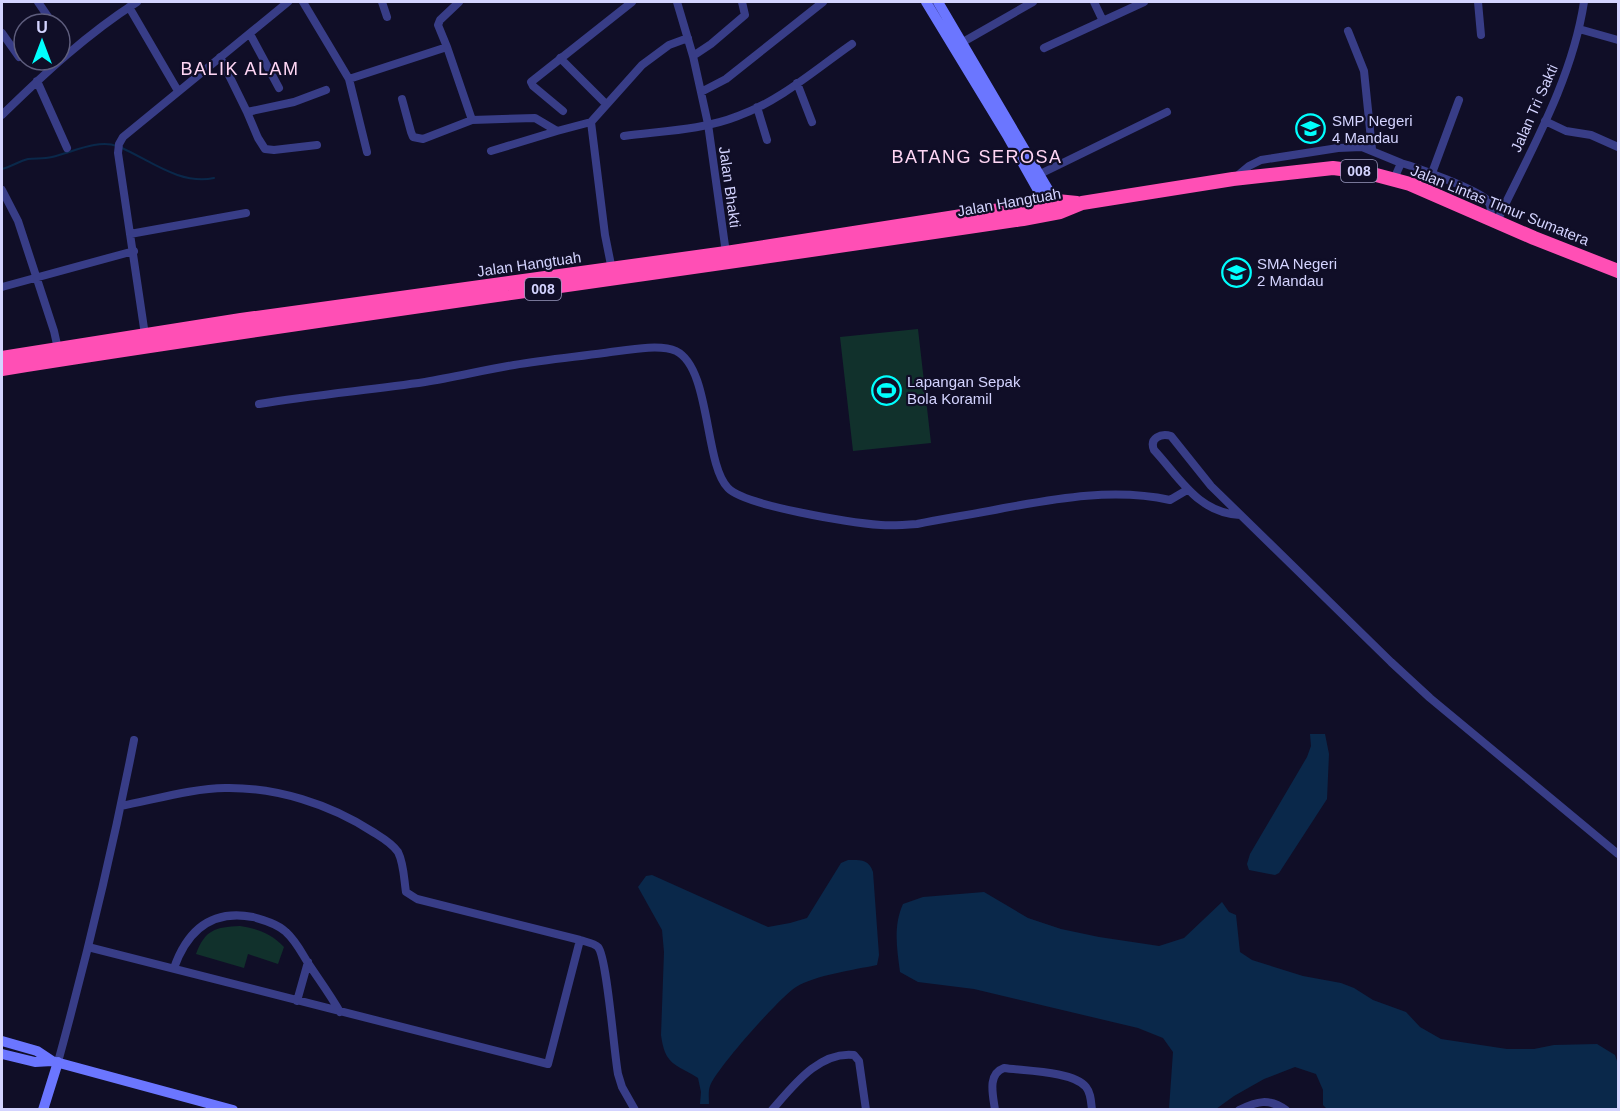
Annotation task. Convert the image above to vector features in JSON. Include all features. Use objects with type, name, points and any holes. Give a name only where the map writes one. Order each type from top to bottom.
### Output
[{"type":"highway","name":"Jalan Lintas Timur Sumatera","points":[[1082,203],[1233,179],[1333,168],[1365,172],[1410,184],[1618,271]]},
{"type":"highway","name":"Jalan Hangtuah","points":[[2,358],[145,335],[216,330],[821,244],[1082,203]]},
{"type":"highway","name":"Jalan Hangtuah","points":[[2,369],[216,330],[726,253],[821,244]]},
{"type":"street","points":[[2,115],[37,81],[110,20],[137,2]]},
{"type":"street","points":[[145,335],[118,153],[119,144],[123,137],[288,2]]},
{"type":"street","points":[[303,2],[349,79],[367,152]]},
{"type":"street","points":[[382,2],[387,17]]},
{"type":"street","points":[[459,2],[440,20],[438,25],[472,120]]},
{"type":"street","points":[[563,111],[531,84],[532,81],[632,2]]},
{"type":"street","name":"Jalan Bhakti","points":[[677,2],[693,56],[708,124],[726,253]]},
{"type":"street","points":[[693,56],[745,15],[742,2]]},
{"type":"street","points":[[701,92],[726,78],[823,2]]},
{"type":"street","points":[[926,2],[1040,174],[1053,207]]},
{"type":"street","points":[[938,2],[963,42],[977,78],[1008,137],[1053,207]]},
{"type":"street","points":[[963,42],[1033,2]]},
{"type":"street","points":[[1094,2],[1103,21]]},
{"type":"street","points":[[1044,48],[1144,2]]},
{"type":"street","points":[[1478,2],[1481,35]]},
{"type":"street","name":"Jalan Tri Sakti","points":[[1494,220],[1565,77],[1584,2]]},
{"type":"street","points":[[129,7],[178,91]]},
{"type":"street","points":[[1579,29],[1618,40]]},
{"type":"street","points":[[1348,31],[1364,71],[1372,149]]},
{"type":"street","points":[[2,33],[12,47]]},
{"type":"street","points":[[250,34],[279,88]]},
{"type":"street","points":[[492,151],[591,122],[642,65],[669,45],[688,38]]},
{"type":"street","points":[[624,136],[708,124],[739,116],[797,83],[852,44]]},
{"type":"street","points":[[349,79],[447,47]]},
{"type":"street","points":[[220,57],[258,138],[266,149],[316,145]]},
{"type":"street","points":[[560,58],[606,104]]},
{"type":"street","points":[[37,81],[68,148]]},
{"type":"street","points":[[797,83],[812,122]]},
{"type":"street","points":[[247,112],[294,102],[326,90]]},
{"type":"street","points":[[402,99],[411,132],[418,139],[423,140],[472,120],[535,118],[557,131]]},
{"type":"street","points":[[1432,173],[1459,100]]},
{"type":"street","points":[[758,106],[767,140]]},
{"type":"street","points":[[1040,174],[1167,112]]},
{"type":"street","points":[[1545,121],[1566,131],[1591,135],[1618,147]]},
{"type":"street","points":[[591,122],[605,235],[612,270]]},
{"type":"street","points":[[1233,179],[1262,160],[1338,148],[1362,147],[1432,173],[1486,198],[1494,220]]},
{"type":"street","points":[[1394,179],[1401,163]]},
{"type":"street","points":[[2,190],[18,221],[58,349]]},
{"type":"street","points":[[130,234],[246,213]]},
{"type":"street","points":[[2,287],[134,251]]},
{"type":"street","points":[[259,404],[405,385],[515,365],[624,351],[669,349],[679,352],[691,369],[704,403],[722,481],[734,493],[767,505],[861,522],[899,525],[917,524],[1049,500],[1115,493],[1138,494],[1170,500],[1187,490]]},
{"type":"street","points":[[1240,515],[1228,514],[1208,507],[1187,490],[1154,450],[1153,441],[1157,436],[1171,436],[1211,486],[1339,613],[1430,698],[1618,854]]},
{"type":"street","points":[[43,1110],[88,947],[134,740]]},
{"type":"street","points":[[121,806],[225,788],[267,790],[291,796],[357,821],[385,840],[398,853],[406,892],[417,899],[597,946],[602,954],[606,971],[618,1074],[622,1087],[636,1110]]},
{"type":"street","points":[[174,968],[180,951],[189,937],[201,926],[221,917],[240,915],[264,920],[284,930],[299,945],[340,1012]]},
{"type":"street","points":[[88,947],[548,1064],[580,940]]},
{"type":"street","points":[[297,1001],[308,962]]},
{"type":"street","points":[[2,1041],[37,1052],[55,1061],[233,1110]]},
{"type":"street","points":[[2,1054],[35,1062],[55,1061]]},
{"type":"street","points":[[772,1110],[817,1065],[845,1054],[854,1055],[859,1061],[866,1110]]},
{"type":"street","points":[[995,1110],[993,1078],[997,1071],[1004,1068],[1077,1079],[1086,1087],[1092,1110]]},
{"type":"street","points":[[1239,1110],[1258,1102],[1273,1101],[1286,1110]]},
{"type":"green space","name":"Lapangan Sepak Bola Koramil","points":[[918,329],[931,443],[853,451],[840,337]]},
{"type":"green space","points":[[240,926],[264,932],[284,947],[278,964],[248,954],[244,968],[196,954],[203,940],[212,931],[224,927]]},
{"type":"water","points":[[1310,734],[1325,734],[1329,754],[1327,799],[1279,873],[1275,875],[1249,870],[1247,864],[1250,854],[1307,757],[1311,746]]},
{"type":"water","points":[[848,860],[866,862],[873,872],[879,955],[877,965],[824,976],[804,983],[788,993],[763,1018],[715,1077],[710,1086],[709,1104],[700,1104],[701,1092],[698,1078],[672,1062],[663,1045],[661,1035],[664,952],[662,930],[638,887],[646,876],[652,875],[768,927],[807,918],[841,863]]},
{"type":"water","points":[[984,892],[1028,918],[1061,929],[1159,946],[1184,938],[1222,902],[1229,912],[1236,915],[1240,952],[1252,960],[1303,976],[1341,983],[1354,988],[1373,1000],[1406,1012],[1420,1027],[1441,1039],[1507,1049],[1597,1044],[1615,1055],[1618,1064],[1618,1109],[1327,1109],[1323,1105],[1323,1090],[1316,1074],[1295,1067],[1264,1079],[1216,1109],[1169,1109],[1173,1052],[1163,1038],[1138,1028],[974,989],[918,982],[900,972],[897,929],[903,904],[923,897]]},
{"type":"waterway","points":[[2,169],[28,159],[52,157],[93,145],[117,146]]},
{"type":"waterway","points":[[122,148],[178,175],[189,178],[214,178]]},
{"type":"place","name":"SMP Negeri 4 Mandau","points":[[1311,129]]},
{"type":"place","name":"SMA Negeri 2 Mandau","points":[[1236,272]]},
{"type":"place","name":"Lapangan Sepak Bola Koramil","points":[[886,390]]},
{"type":"district","name":"BALIK ALAM","points":[[240,69]]},
{"type":"district","name":"BATANG SEROSA","points":[[977,157]]}]
